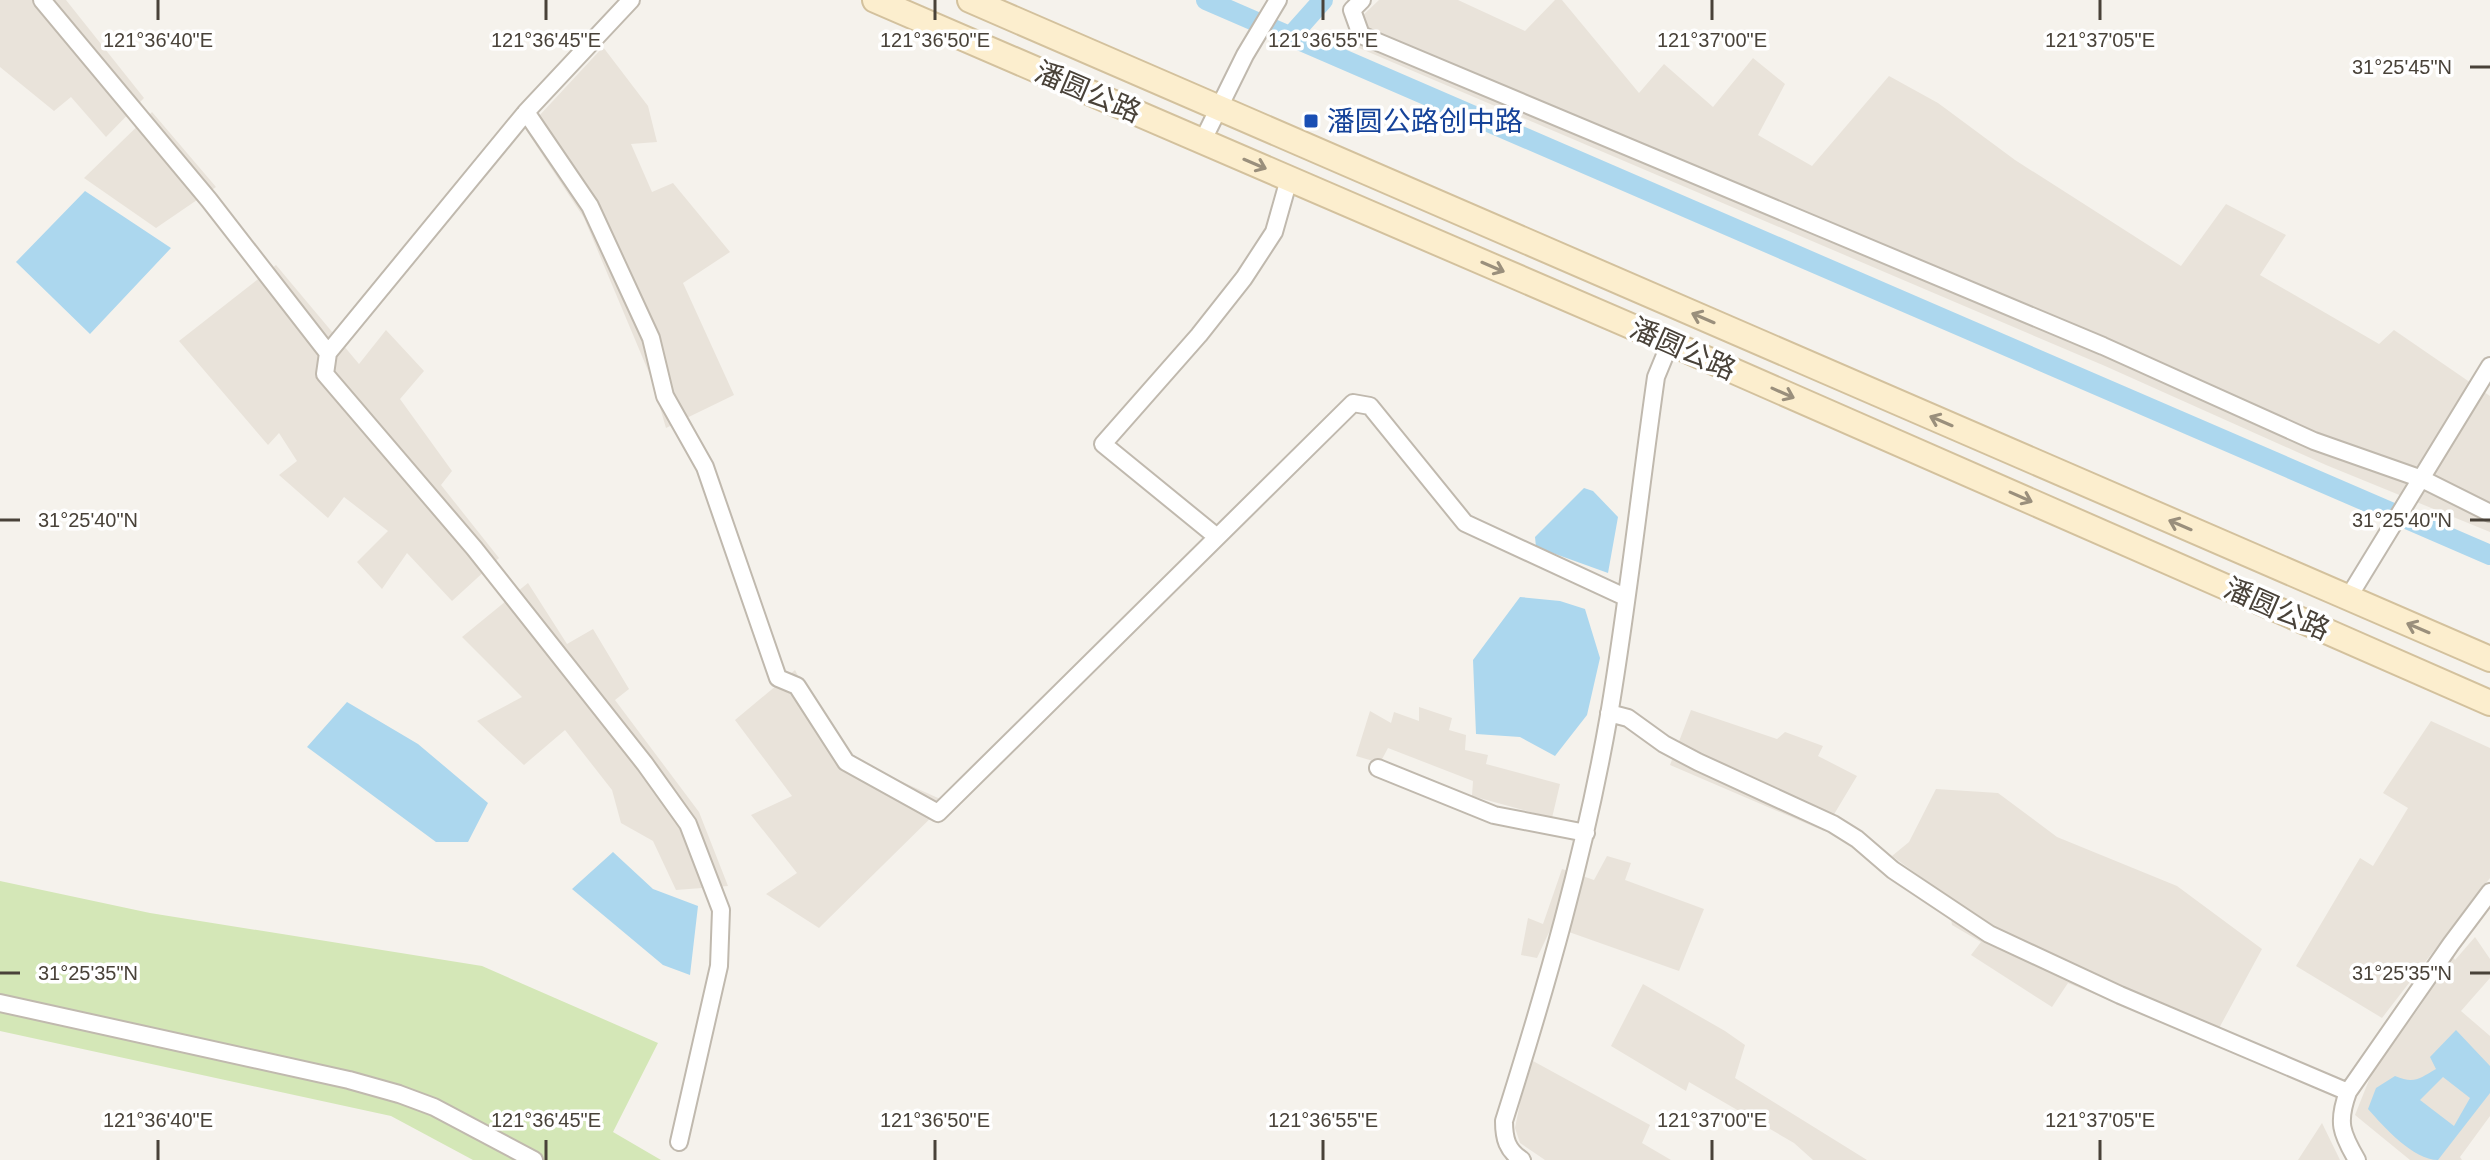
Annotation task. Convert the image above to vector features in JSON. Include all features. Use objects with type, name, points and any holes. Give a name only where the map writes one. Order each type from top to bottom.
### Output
[{"type":"main road","name":"潘圆公路","points":[[875,0],[1670,343],[2490,703]]},
{"type":"main road","name":"潘圆公路","points":[[970,0],[2490,659]]},
{"type":"street","points":[[42,0],[209,200],[328,353]]},
{"type":"street","points":[[631,0],[526,112],[328,353],[325,374],[474,548],[645,764],[688,824],[721,910],[719,966],[679,1142]]},
{"type":"street","points":[[1202,142],[1278,0]]},
{"type":"street","points":[[1362,0],[1352,10],[1361,35],[2103,346],[2314,441],[2490,513]]},
{"type":"street","points":[[526,112],[590,206],[651,338],[665,396],[705,467],[778,678],[797,686],[846,762],[938,813],[1353,403],[1370,406],[1465,523],[1625,597]]},
{"type":"street","points":[[1217,537],[1103,444],[1199,335],[1244,278],[1274,232],[1289,179]]},
{"type":"street","points":[[1522,1160],[1504,1139],[1504,1121],[1541,1004],[1586,833],[1609,713],[1656,377],[1670,343]]},
{"type":"street","points":[[2348,598],[2490,366]]},
{"type":"street","points":[[1609,713],[1628,718],[1664,744],[1698,762],[1833,824],[1857,839],[1893,870],[1989,934],[2120,995],[2348,1092]]},
{"type":"street","points":[[1378,768],[1494,815],[1586,833]]},
{"type":"street","points":[[2357,1160],[2343,1135],[2341,1113],[2348,1092],[2490,892]]},
{"type":"street","points":[[0,1003],[334,1076],[399,1094],[434,1107],[534,1160]]},
{"type":"shaded area","points":[[0,0],[66,0],[144,98],[106,137],[71,97],[54,111],[0,67]]},
{"type":"shaded area","points":[[1379,0],[1458,0],[1525,31],[1555,0],[1562,0],[1639,93],[1664,64],[1713,107],[1753,58],[1785,84],[1758,135],[1812,166],[1889,76],[1938,103],[2015,160],[2181,266],[2226,204],[2286,235],[2260,275],[2379,344],[2394,330],[2490,396],[2490,532],[2326,465],[2105,366],[1338,39]]},
{"type":"shaded area","points":[[603,47],[648,106],[657,142],[631,144],[652,192],[673,183],[730,252],[683,283],[734,395],[666,428],[652,380],[584,218],[526,130]]},
{"type":"shaded area","points":[[152,112],[216,187],[156,228],[84,178]]},
{"type":"shaded area","points":[[276,265],[359,364],[386,330],[424,371],[400,399],[452,471],[441,485],[499,558],[452,601],[407,553],[382,589],[357,562],[388,531],[344,497],[328,518],[279,475],[297,461],[279,433],[268,445],[179,341]]},
{"type":"shaded area","points":[[528,583],[567,644],[593,629],[629,689],[615,700],[699,812],[728,886],[676,890],[653,841],[621,823],[612,790],[565,730],[524,765],[477,721],[522,697],[462,637]]},
{"type":"shaded area","points":[[795,670],[838,753],[947,802],[819,928],[766,894],[797,873],[751,815],[792,796],[735,720]]},
{"type":"shaded area","points":[[1419,707],[1452,718],[1449,730],[1466,735],[1465,750],[1488,755],[1486,764],[1560,784],[1552,818],[1472,796],[1473,781],[1388,748],[1380,763],[1356,756],[1370,711],[1391,723],[1394,712],[1419,721]]},
{"type":"shaded area","points":[[1691,710],[1777,739],[1785,732],[1823,746],[1818,756],[1857,776],[1824,831],[1670,765]]},
{"type":"shaded area","points":[[2431,721],[2490,748],[2490,878],[2382,1018],[2296,966],[2360,858],[2373,866],[2408,808],[2383,793]]},
{"type":"shaded area","points":[[1936,789],[1998,793],[2057,837],[2177,886],[2262,949],[2211,1043],[2068,983],[2052,1007],[1971,955],[1981,942],[1952,925],[1947,896],[1892,856],[1909,842]]},
{"type":"shaded area","points":[[1607,856],[1631,863],[1625,880],[1704,909],[1679,971],[1552,926],[1537,958],[1521,955],[1528,918],[1543,924],[1562,869],[1594,880]]},
{"type":"shaded area","points":[[2475,937],[2490,959],[2490,978],[2461,1011],[2490,1036],[2490,1116],[2460,1157],[2462,1160],[2410,1160],[2355,1115],[2371,1075],[2452,955],[2455,960]]},
{"type":"shaded area","points":[[1643,984],[1745,1045],[1735,1078],[1867,1160],[1813,1160],[1794,1143],[1689,1082],[1686,1091],[1611,1046]]},
{"type":"shaded area","points":[[1533,1061],[1650,1125],[1642,1143],[1671,1160],[1545,1160],[1520,1143],[1515,1128]]},
{"type":"shaded area","points":[[2322,1123],[2340,1160],[2298,1160]]},
{"type":"green space","points":[[0,881],[150,913],[482,966],[658,1043],[613,1132],[661,1160],[473,1160],[391,1116],[0,1031]]},
{"type":"water","points":[[85,191],[171,248],[90,334],[16,262]]},
{"type":"water","points":[[1584,488],[1593,491],[1618,517],[1608,573],[1536,547],[1535,537]]},
{"type":"water","points":[[1520,597],[1560,601],[1585,609],[1600,658],[1587,715],[1555,756],[1520,737],[1476,734],[1473,660]]},
{"type":"water","points":[[347,702],[418,744],[488,803],[468,842],[436,842],[307,747]]},
{"type":"water","points":[[613,852],[653,889],[698,906],[690,975],[663,965],[572,889]]},
{"type":"water","points":[[2456,1030],[2490,1066],[2490,1093],[2438,1160],[2428,1159],[2409,1149],[2368,1109],[2376,1088],[2395,1076],[2416,1079],[2436,1069],[2430,1057]],"holes":[[[2443,1077],[2470,1098],[2454,1126],[2420,1100]]]},
{"type":"waterway","points":[[1206,0],[2490,555]]},
{"type":"waterway","points":[[1291,36],[1323,0]]},
{"type":"place","name":"潘圆公路创中路","points":[[1311,121]]}]
